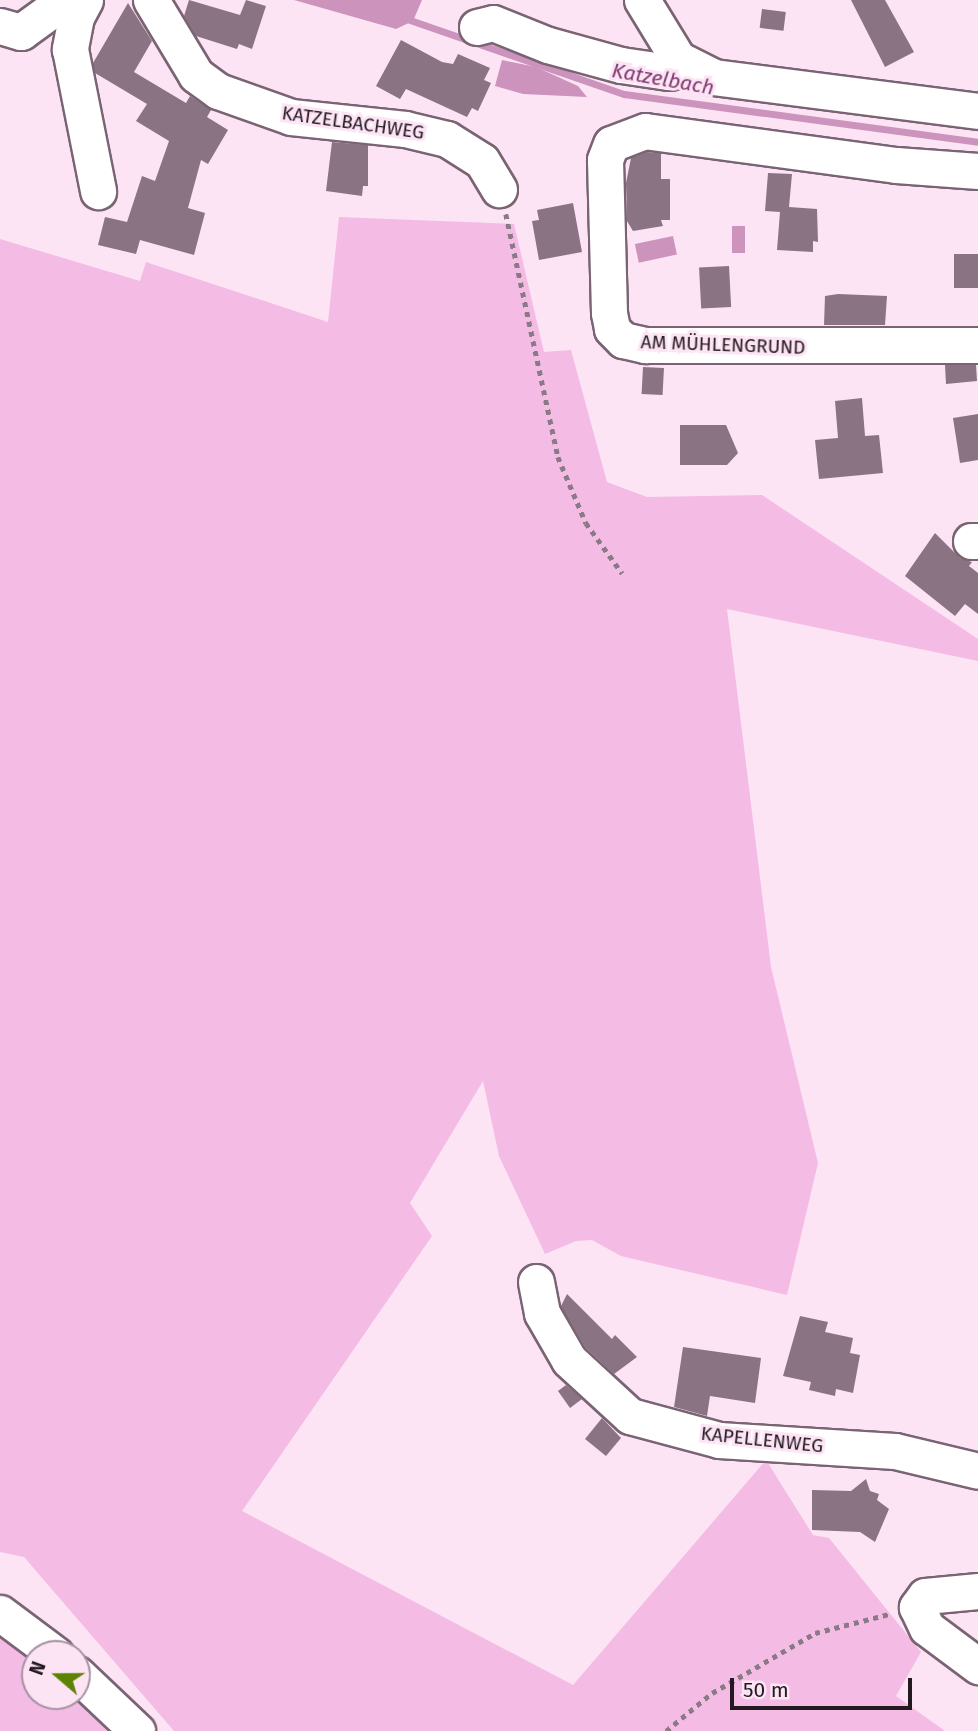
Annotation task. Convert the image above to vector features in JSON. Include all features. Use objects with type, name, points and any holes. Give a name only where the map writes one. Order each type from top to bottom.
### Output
[{"type":"street","points":[[0,26],[20,32],[32,27],[65,0]]},
{"type":"street","points":[[85,0],[76,17],[71,49],[98,191]]},
{"type":"street","name":"KATZELBACHWEG","points":[[151,0],[197,75],[218,91],[291,117],[405,129],[447,139],[482,161],[499,189]]},
{"type":"street","points":[[642,0],[667,45],[691,67],[714,77],[978,111]]},
{"type":"street","points":[[477,27],[493,23],[548,45],[621,65],[669,72],[691,67]]},
{"type":"street","name":"AM MÜHLENGRUND","points":[[978,171],[897,165],[645,131],[611,144],[605,160],[609,313],[612,328],[623,340],[711,346],[978,345]]},
{"type":"street","name":"KAPELLENWEG","points":[[536,1282],[542,1313],[569,1360],[630,1416],[719,1440],[895,1451],[978,1471]]},
{"type":"street","points":[[978,1591],[925,1596],[917,1607],[927,1628],[978,1667]]},
{"type":"street","points":[[0,1613],[36,1640]]},
{"type":"street","points":[[91,1687],[137,1731]]},
{"type":"path","points":[[499,189],[521,268],[558,457],[586,523],[622,573]]},
{"type":"path","points":[[666,1731],[712,1693],[815,1633],[917,1607]]},
{"type":"shaded area","points":[[294,0],[422,0],[413,21],[396,29]]},
{"type":"shaded area","points":[[502,60],[536,67],[578,86],[587,97],[523,94],[495,86]]},
{"type":"shaded area","points":[[339,217],[514,224],[544,352],[571,350],[607,482],[647,497],[762,495],[978,639],[978,661],[727,609],[771,967],[818,1163],[787,1295],[621,1256],[592,1240],[576,1241],[545,1254],[499,1156],[483,1081],[410,1203],[432,1236],[242,1511],[573,1685],[766,1460],[813,1535],[829,1538],[921,1652],[896,1696],[945,1731],[174,1731],[24,1557],[0,1552],[0,239],[140,281],[146,262],[328,322]]},
{"type":"shaded area","points":[[732,226],[745,226],[745,253],[732,253]]},
{"type":"shaded area","points":[[673,236],[677,255],[639,263],[635,244]]},
{"type":"shaded area","points":[[0,1634],[21,1648],[21,1710],[88,1710],[107,1731],[0,1731]]},
{"type":"building","points":[[189,0],[240,15],[246,0],[266,6],[252,49],[239,44],[237,49],[196,36],[184,16]]},
{"type":"building","points":[[851,0],[885,0],[914,52],[885,67]]},
{"type":"building","points":[[128,3],[152,41],[134,72],[186,103],[190,96],[211,110],[207,117],[228,130],[208,164],[201,160],[188,208],[205,213],[194,255],[140,240],[136,254],[98,245],[105,217],[127,222],[142,176],[155,181],[169,141],[136,121],[147,104],[95,73],[93,63]]},
{"type":"building","points":[[762,9],[786,12],[784,31],[760,28]]},
{"type":"building","points":[[401,40],[442,62],[453,64],[458,54],[490,68],[484,80],[491,83],[478,111],[472,108],[467,117],[406,89],[400,99],[376,86]]},
{"type":"building","points":[[332,142],[368,145],[368,186],[363,186],[362,196],[326,191]]},
{"type":"building","points":[[647,152],[661,153],[661,179],[670,179],[670,220],[661,220],[663,226],[633,231],[627,221],[626,183],[631,158]]},
{"type":"building","points":[[768,173],[792,174],[789,207],[817,209],[818,242],[813,241],[813,252],[777,250],[780,212],[765,211]]},
{"type":"building","points":[[573,203],[582,252],[539,260],[532,221],[539,220],[537,210]]},
{"type":"building","points":[[954,254],[978,254],[978,288],[954,288]]},
{"type":"building","points":[[729,266],[731,307],[701,309],[699,268]]},
{"type":"building","points":[[825,296],[887,296],[885,325],[824,325]]},
{"type":"building","points":[[945,365],[976,365],[977,381],[946,384]]},
{"type":"building","points":[[643,367],[664,368],[663,395],[642,394]]},
{"type":"building","points":[[862,398],[865,436],[879,435],[883,473],[819,479],[815,440],[838,438],[835,401]]},
{"type":"building","points":[[978,414],[978,460],[960,463],[953,418]]},
{"type":"building","points":[[680,425],[726,425],[738,453],[727,465],[680,465]]},
{"type":"building","points":[[935,533],[960,558],[972,562],[969,566],[978,573],[978,614],[965,604],[955,616],[905,576]]},
{"type":"building","points":[[567,1294],[612,1339],[615,1335],[637,1357],[614,1374],[585,1347],[561,1306]]},
{"type":"building","points":[[800,1316],[828,1322],[825,1332],[853,1338],[850,1353],[860,1355],[853,1393],[836,1389],[835,1396],[809,1390],[811,1382],[783,1376]]},
{"type":"building","points":[[683,1347],[761,1358],[755,1403],[710,1396],[707,1416],[674,1407]]},
{"type":"building","points":[[566,1385],[582,1399],[570,1408],[558,1391]]},
{"type":"building","points":[[602,1418],[621,1438],[606,1456],[585,1439]]},
{"type":"building","points":[[866,1479],[870,1491],[879,1494],[877,1500],[889,1509],[875,1542],[860,1532],[812,1530],[812,1490],[851,1491]]},
{"type":"waterway","name":"Katzelbach","points":[[407,19],[624,94],[978,142]]}]
